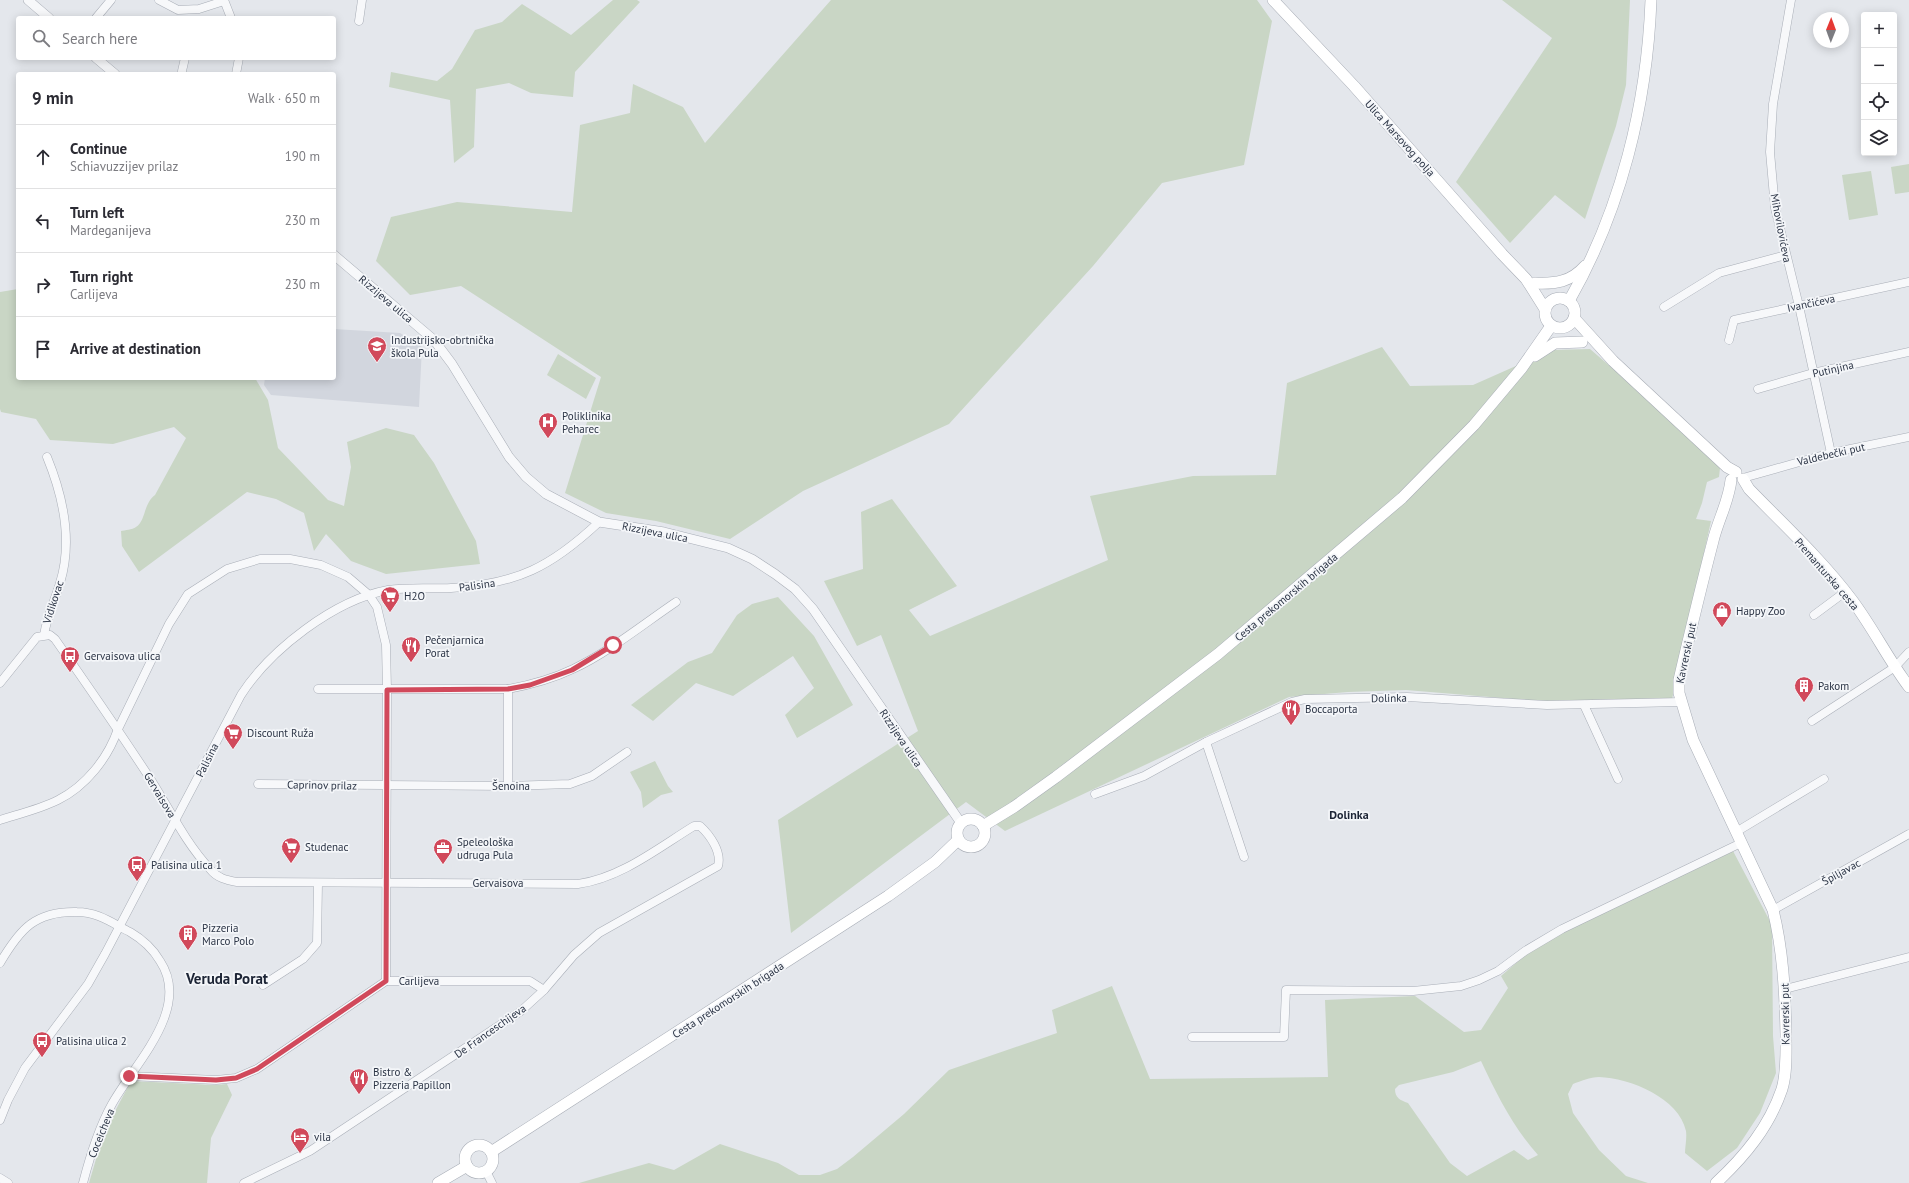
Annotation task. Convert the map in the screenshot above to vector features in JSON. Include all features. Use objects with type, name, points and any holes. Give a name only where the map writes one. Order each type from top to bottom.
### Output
[{"type":"main road","name":"Ulica Marsovog polja","points":[[1272,0],[1354,86],[1502,254],[1530,281],[1555,299]]},
{"type":"main road","points":[[1569,301],[1600,240],[1624,171],[1637,116],[1648,54],[1651,0]]},
{"type":"main road","points":[[1530,281],[1564,281],[1575,275],[1591,260]]},
{"type":"main road","name":"Ulica Marsovog polja","points":[[1530,281],[1545,309]]},
{"type":"main road","points":[[1562,298],[1569,301],[1574,310],[1574,318],[1571,323],[1564,328],[1551,326],[1546,319],[1545,309],[1550,302],[1555,299],[1562,298]]},
{"type":"main road","name":"Premanturska cesta","points":[[1574,318],[1613,361],[1739,479],[1817,558],[1845,592],[1885,649],[1894,667],[1909,686]]},
{"type":"main road","name":"Cesta prekomorskih brigada","points":[[983,826],[1014,807],[1135,718],[1218,654],[1402,498],[1479,420],[1526,362],[1551,326]]},
{"type":"main road","name":"Premanturska cesta","points":[[1564,328],[1582,342],[1613,361]]},
{"type":"main road","points":[[1526,362],[1555,343],[1582,342]]},
{"type":"main road","name":"Kavrerski put","points":[[1716,1183],[1738,1162],[1757,1140],[1772,1114],[1782,1087],[1786,1046],[1784,989],[1778,928],[1773,910],[1693,740],[1678,693],[1679,680],[1714,537],[1739,479]]},
{"type":"main road","points":[[969,819],[974,819],[983,826],[984,837],[978,845],[967,847],[958,840],[957,829],[961,823],[969,819]]},
{"type":"main road","name":"Cesta prekomorskih brigada","points":[[491,1152],[888,896],[935,862],[958,840]]},
{"type":"main road","points":[[483,1145],[491,1152],[493,1163],[486,1171],[475,1172],[467,1166],[465,1155],[472,1147],[483,1145]]},
{"type":"main road","points":[[438,1183],[467,1166]]},
{"type":"street","points":[[28,0],[47,16]]},
{"type":"street","points":[[98,16],[111,0]]},
{"type":"street","points":[[159,0],[179,14],[224,0],[230,16]]},
{"type":"street","points":[[359,21],[362,0]]},
{"type":"street","name":"Mihovilovićeva","points":[[1790,0],[1772,104],[1770,152],[1775,208],[1799,306],[1831,453]]},
{"type":"street","points":[[98,60],[113,72]]},
{"type":"street","points":[[182,70],[184,60]]},
{"type":"street","points":[[236,72],[239,60]]},
{"type":"street","points":[[1664,307],[1719,273],[1786,255]]},
{"type":"street","name":"Rizzijeva ulica","points":[[336,257],[434,340],[452,364],[509,457],[526,478],[546,494],[599,522],[664,532],[728,548],[752,559],[795,589],[813,609],[961,823]]},
{"type":"street","name":"Ivančićeva","points":[[1729,340],[1734,320],[1909,282]]},
{"type":"street","name":"Putinjina","points":[[1758,389],[1813,373],[1909,352]]},
{"type":"street","name":"Valdebečki put","points":[[1739,479],[1831,453],[1909,437]]},
{"type":"street","name":"Vidikovac","points":[[0,683],[33,640],[44,635],[46,622],[61,582],[65,555],[64,513],[60,493],[47,457]]},
{"type":"street","name":"Palisina","points":[[0,1120],[8,1100],[25,1068],[88,984],[120,927],[241,695],[253,676],[288,642],[341,608],[369,595],[388,590],[453,588],[487,584],[510,579],[541,567],[564,553],[599,522]]},
{"type":"street","points":[[0,820],[58,800],[75,788],[101,762],[112,747],[118,729],[169,624],[188,594],[228,569],[260,560],[290,559],[306,561],[335,570],[348,577],[369,595],[377,607],[386,645],[386,981]]},
{"type":"street","points":[[1814,615],[1845,592]]},
{"type":"street","points":[[318,689],[508,689],[530,685],[572,670],[591,660],[676,602]]},
{"type":"street","name":"Gervaisova","points":[[44,635],[50,635],[55,639],[118,729],[165,802],[175,821],[210,869],[221,878],[237,882],[578,884],[593,882],[617,872],[694,826],[700,826],[719,852],[720,860]]},
{"type":"street","points":[[1812,721],[1894,667],[1909,652]]},
{"type":"street","points":[[508,689],[508,786]]},
{"type":"street","name":"Dolinka","points":[[1095,794],[1144,776],[1206,742],[1292,702],[1305,700],[1407,697],[1516,704],[1584,705],[1681,702]]},
{"type":"street","points":[[1584,705],[1618,779]]},
{"type":"street","points":[[1206,742],[1244,857]]},
{"type":"street","name":"Šenoina","points":[[387,786],[543,786],[570,784],[582,781],[628,752]]},
{"type":"street","points":[[1736,832],[1824,779]]},
{"type":"street","name":"Caprinov prilaz","points":[[258,784],[387,786]]},
{"type":"street","name":"Špiljavac","points":[[1773,910],[1909,834]]},
{"type":"street","points":[[1192,1038],[1284,1037],[1286,990],[1413,991],[1460,986],[1479,980],[1498,971],[1525,951],[1562,929],[1741,843]]},
{"type":"street","name":"De Franceschijeva","points":[[244,1183],[316,1147],[521,1010],[544,990],[574,955],[599,933],[718,866],[720,860]]},
{"type":"street","points":[[263,985],[303,959],[317,943],[318,883]]},
{"type":"street","name":"Coceicheva","points":[[0,963],[20,932],[28,925],[44,917],[60,912],[80,912],[102,916],[136,936],[156,954],[166,972],[169,992],[165,1018],[160,1030],[129,1076],[102,1123],[83,1183]]},
{"type":"street","points":[[1784,989],[1909,957]]},
{"type":"street","name":"Carlijeva","points":[[129,1076],[226,1080],[246,1074],[270,1060],[386,981],[530,982],[544,990]]},
{"type":"street","points":[[486,1171],[492,1183]]},
{"type":"street","points":[[0,1178],[8,1183]]},
{"type":"shaded area","name":"Industrijsko-obrtnička škola Pula","points":[[336,329],[400,333],[422,347],[419,407],[271,395],[264,385],[265,380],[336,380]]},
{"type":"green space","points":[[613,0],[637,0],[640,2],[575,72],[573,97],[531,93],[509,83],[476,89],[474,147],[454,163],[450,100],[389,87],[391,72],[437,81],[452,69],[475,30],[502,22],[522,4],[571,35]]},
{"type":"green space","points":[[831,0],[1257,0],[1272,21],[1244,165],[1162,183],[1093,266],[949,424],[803,491],[730,539],[656,521],[606,513],[565,493],[601,377],[461,286],[410,295],[376,261],[391,217],[457,202],[572,212],[580,125],[630,113],[633,84],[683,107],[705,143]]},
{"type":"green space","points":[[1502,0],[1630,0],[1626,85],[1616,126],[1585,219],[1555,195],[1510,243],[1456,182],[1552,38]]},
{"type":"green space","points":[[1909,164],[1909,192],[1895,194],[1891,167]]},
{"type":"green space","points":[[1871,171],[1878,215],[1849,220],[1842,175]]},
{"type":"green space","points":[[16,289],[16,380],[256,380],[268,400],[278,448],[328,500],[344,506],[351,467],[347,442],[386,428],[414,435],[434,463],[476,541],[480,564],[386,574],[351,561],[326,534],[314,551],[304,513],[276,499],[247,492],[139,572],[122,546],[121,531],[133,529],[142,521],[148,503],[155,495],[186,438],[174,427],[113,444],[50,440],[36,419],[1,412],[0,292]]},
{"type":"green space","points":[[1382,347],[1410,386],[1473,385],[1552,350],[1590,349],[1648,399],[1720,468],[1719,477],[1707,482],[1696,519],[1711,521],[1672,699],[1538,701],[1406,690],[1348,692],[1289,697],[1005,831],[966,802],[791,933],[778,820],[918,731],[881,635],[857,646],[824,581],[863,569],[861,512],[892,499],[957,586],[909,610],[930,636],[1108,560],[1090,496],[1193,476],[1276,475],[1287,383]]},
{"type":"green space","points":[[558,354],[596,378],[586,399],[547,375]]},
{"type":"green space","points":[[778,597],[814,636],[853,705],[797,738],[785,715],[814,688],[793,656],[733,696],[696,683],[653,721],[631,705],[688,662],[712,653],[737,615],[752,604]]},
{"type":"green space","points":[[655,761],[668,786],[673,792],[661,795],[643,808],[641,792],[630,772]]},
{"type":"green space","points":[[1733,851],[1772,925],[1773,1036],[1776,1073],[1760,1113],[1737,1148],[1707,1171],[1685,1153],[1686,1131],[1682,1119],[1664,1100],[1652,1092],[1625,1081],[1599,1077],[1589,1078],[1573,1084],[1568,1094],[1573,1113],[1599,1150],[1626,1176],[1648,1183],[579,1183],[649,1163],[674,1170],[720,1144],[778,1163],[799,1175],[820,1175],[837,1169],[904,1114],[949,1070],[1057,1033],[1052,1010],[1112,986],[1150,1079],[1328,1077],[1325,1000],[1415,996],[1464,1032],[1481,1030],[1508,988],[1501,976],[1536,946],[1635,896]],"holes":[[[1481,1061],[1499,1098],[1513,1122],[1538,1155],[1528,1160],[1514,1150],[1467,1176],[1450,1163],[1408,1103],[1397,1097],[1395,1089],[1399,1085],[1453,1072]]]},
{"type":"green space","points":[[131,1081],[215,1085],[227,1084],[232,1095],[211,1138],[207,1183],[89,1183],[104,1132]]},
{"type":"place","name":"Industrijsko-obrtnička škola Pula","points":[[377,363]]},
{"type":"place","name":"Poliklinika Peharec","points":[[548,439]]},
{"type":"place","name":"H2O","points":[[390,613]]},
{"type":"place","name":"Happy Zoo","points":[[1722,628]]},
{"type":"place","name":"Pečenjarnica Porat","points":[[411,663]]},
{"type":"place","name":"Gervaisova ulica","points":[[70,673]]},
{"type":"place","name":"Pakom","points":[[1804,703]]},
{"type":"place","name":"Boccaporta","points":[[1291,726]]},
{"type":"place","name":"Discount Ruža","points":[[233,750]]},
{"type":"place","name":"Studenac","points":[[291,864]]},
{"type":"place","name":"Speleološka udruga Pula","points":[[443,865]]},
{"type":"place","name":"Palisina ulica 1","points":[[137,882]]},
{"type":"place","name":"Pizzeria Marco Polo","points":[[188,951]]},
{"type":"place","name":"Palisina ulica 2","points":[[42,1058]]},
{"type":"place","name":"Bistro & Pizzeria Papillon","points":[[359,1095]]},
{"type":"place","name":"vila","points":[[300,1154]]},
{"type":"district","name":"Dolinka","points":[[1349,815]]},
{"type":"district","name":"Veruda Porat","points":[[227,979]]},
{"type":"route","points":[[129,1076],[216,1080],[236,1078],[257,1069],[386,981],[387,690],[508,689],[530,685],[572,670],[591,660],[613,645]]}]
